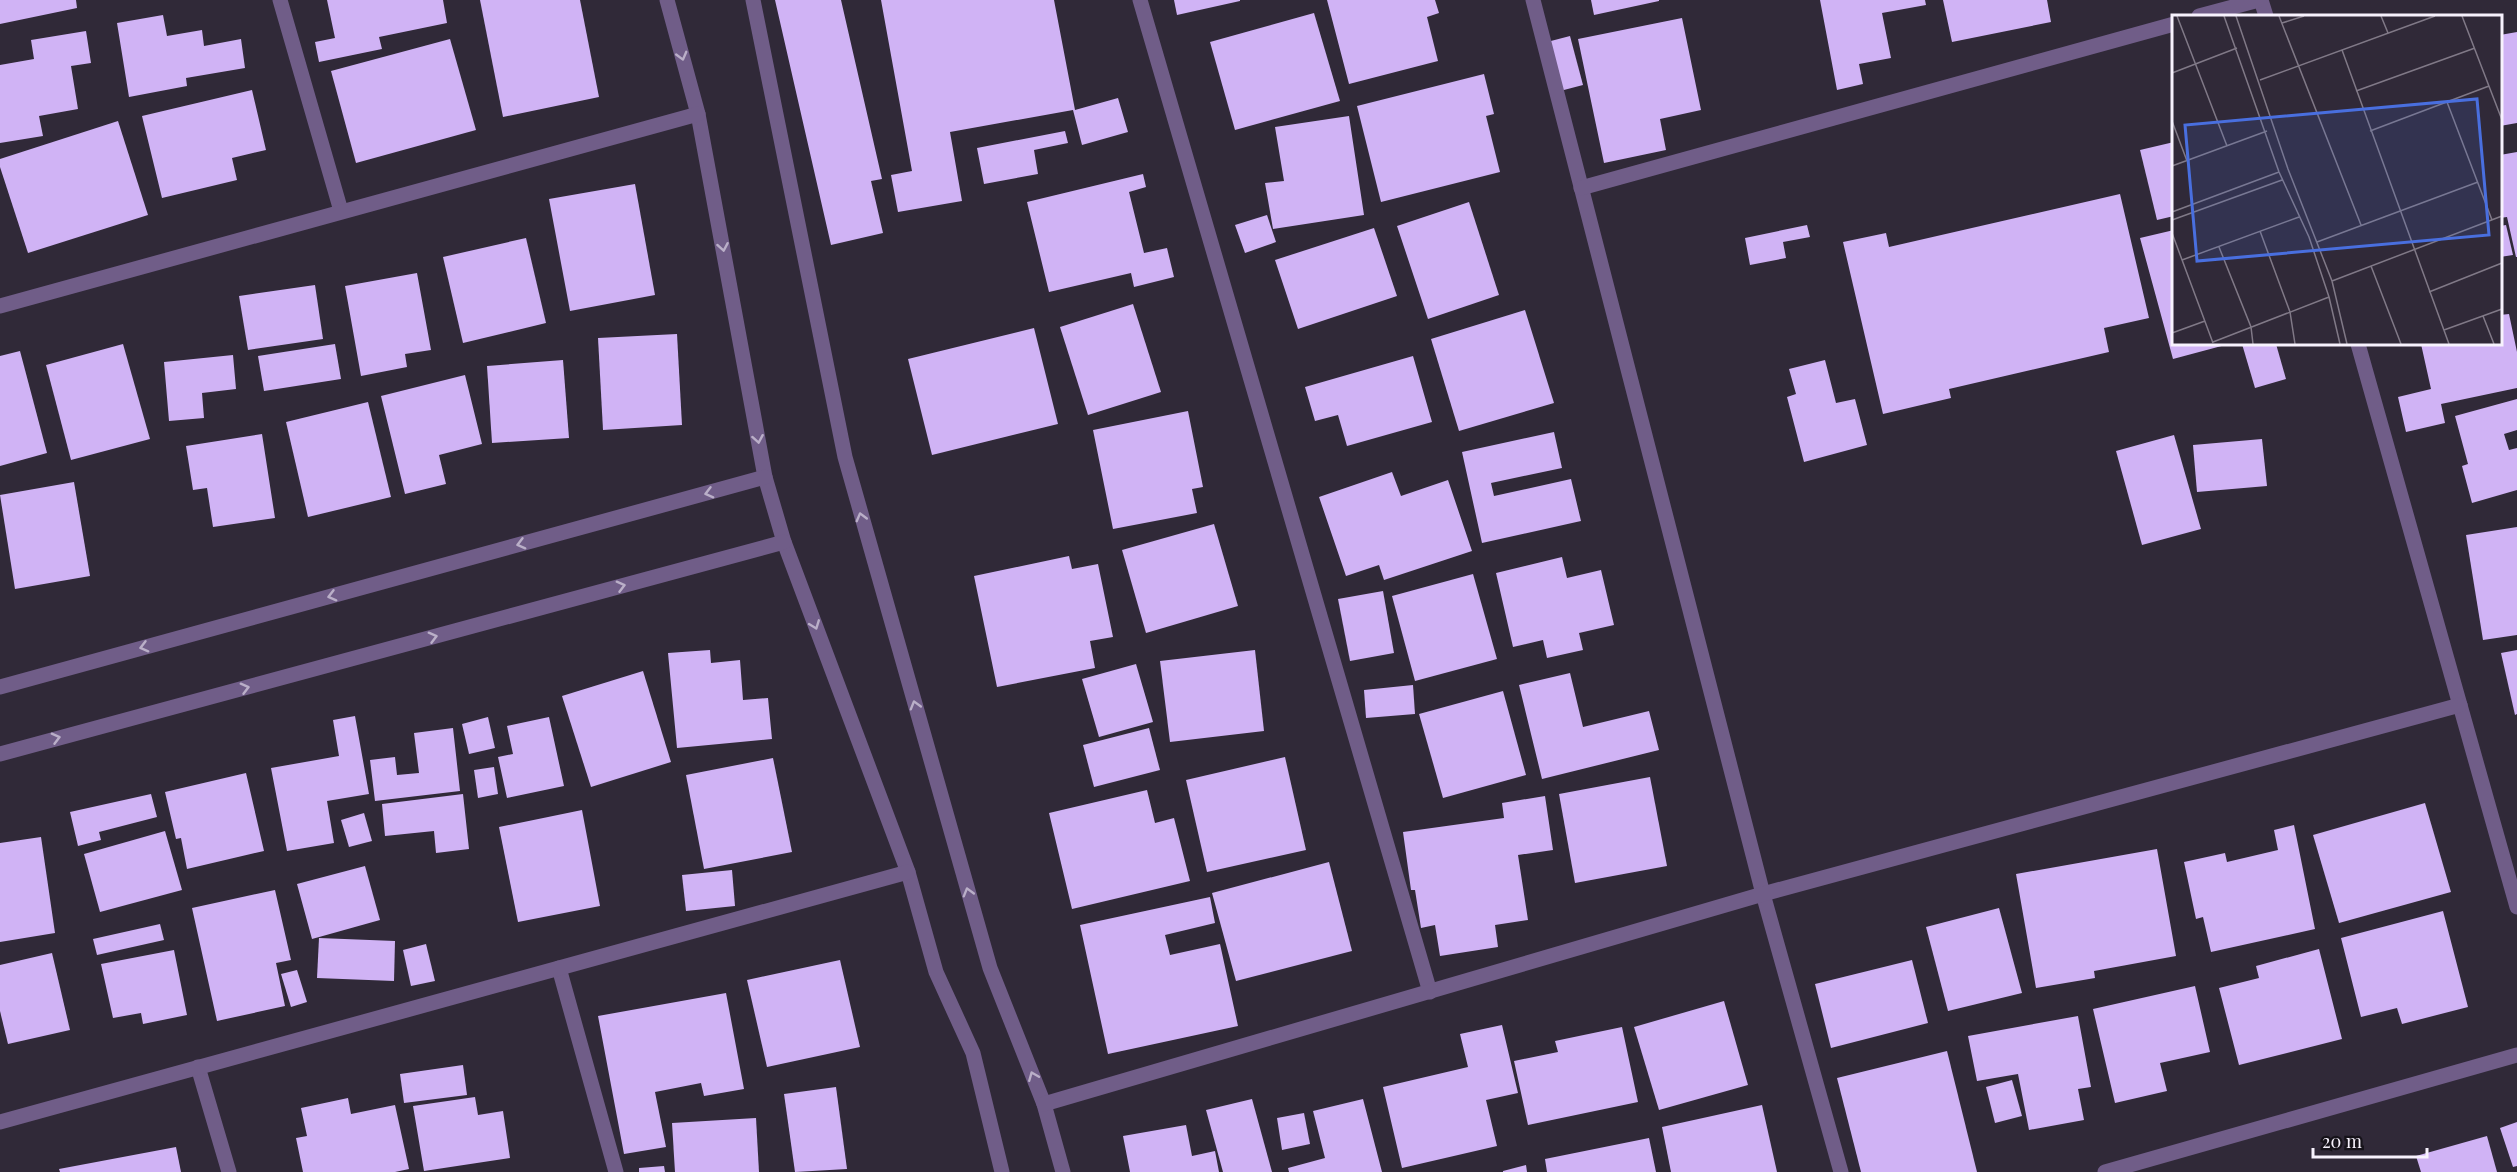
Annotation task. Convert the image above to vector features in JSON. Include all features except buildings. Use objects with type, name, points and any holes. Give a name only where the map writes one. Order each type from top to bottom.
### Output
[{"type":"street","points":[[280,0],[341,211]]},
{"type":"street","points":[[667,0],[698,114],[765,477],[784,542],[908,872],[936,972],[973,1053],[1002,1172]]},
{"type":"street","points":[[753,0],[845,457],[990,968],[1044,1104],[1063,1172]]},
{"type":"street","points":[[1140,0],[1430,992]]},
{"type":"street","points":[[1533,0],[1763,894],[1841,1172]]},
{"type":"street","points":[[2203,15],[2260,0],[2266,15]]},
{"type":"street","points":[[1581,188],[2172,25]]},
{"type":"street","points":[[0,306],[698,114]]},
{"type":"street","points":[[2358,345],[2517,907]]},
{"type":"street","points":[[0,687],[765,477]]},
{"type":"street","points":[[0,754],[784,542]]},
{"type":"street","points":[[1044,1104],[1763,894],[2460,705]]},
{"type":"street","points":[[0,1122],[908,872]]},
{"type":"street","points":[[559,968],[616,1172]]},
{"type":"street","points":[[2105,1172],[2517,1055]]},
{"type":"street","points":[[198,1067],[229,1172]]}]
